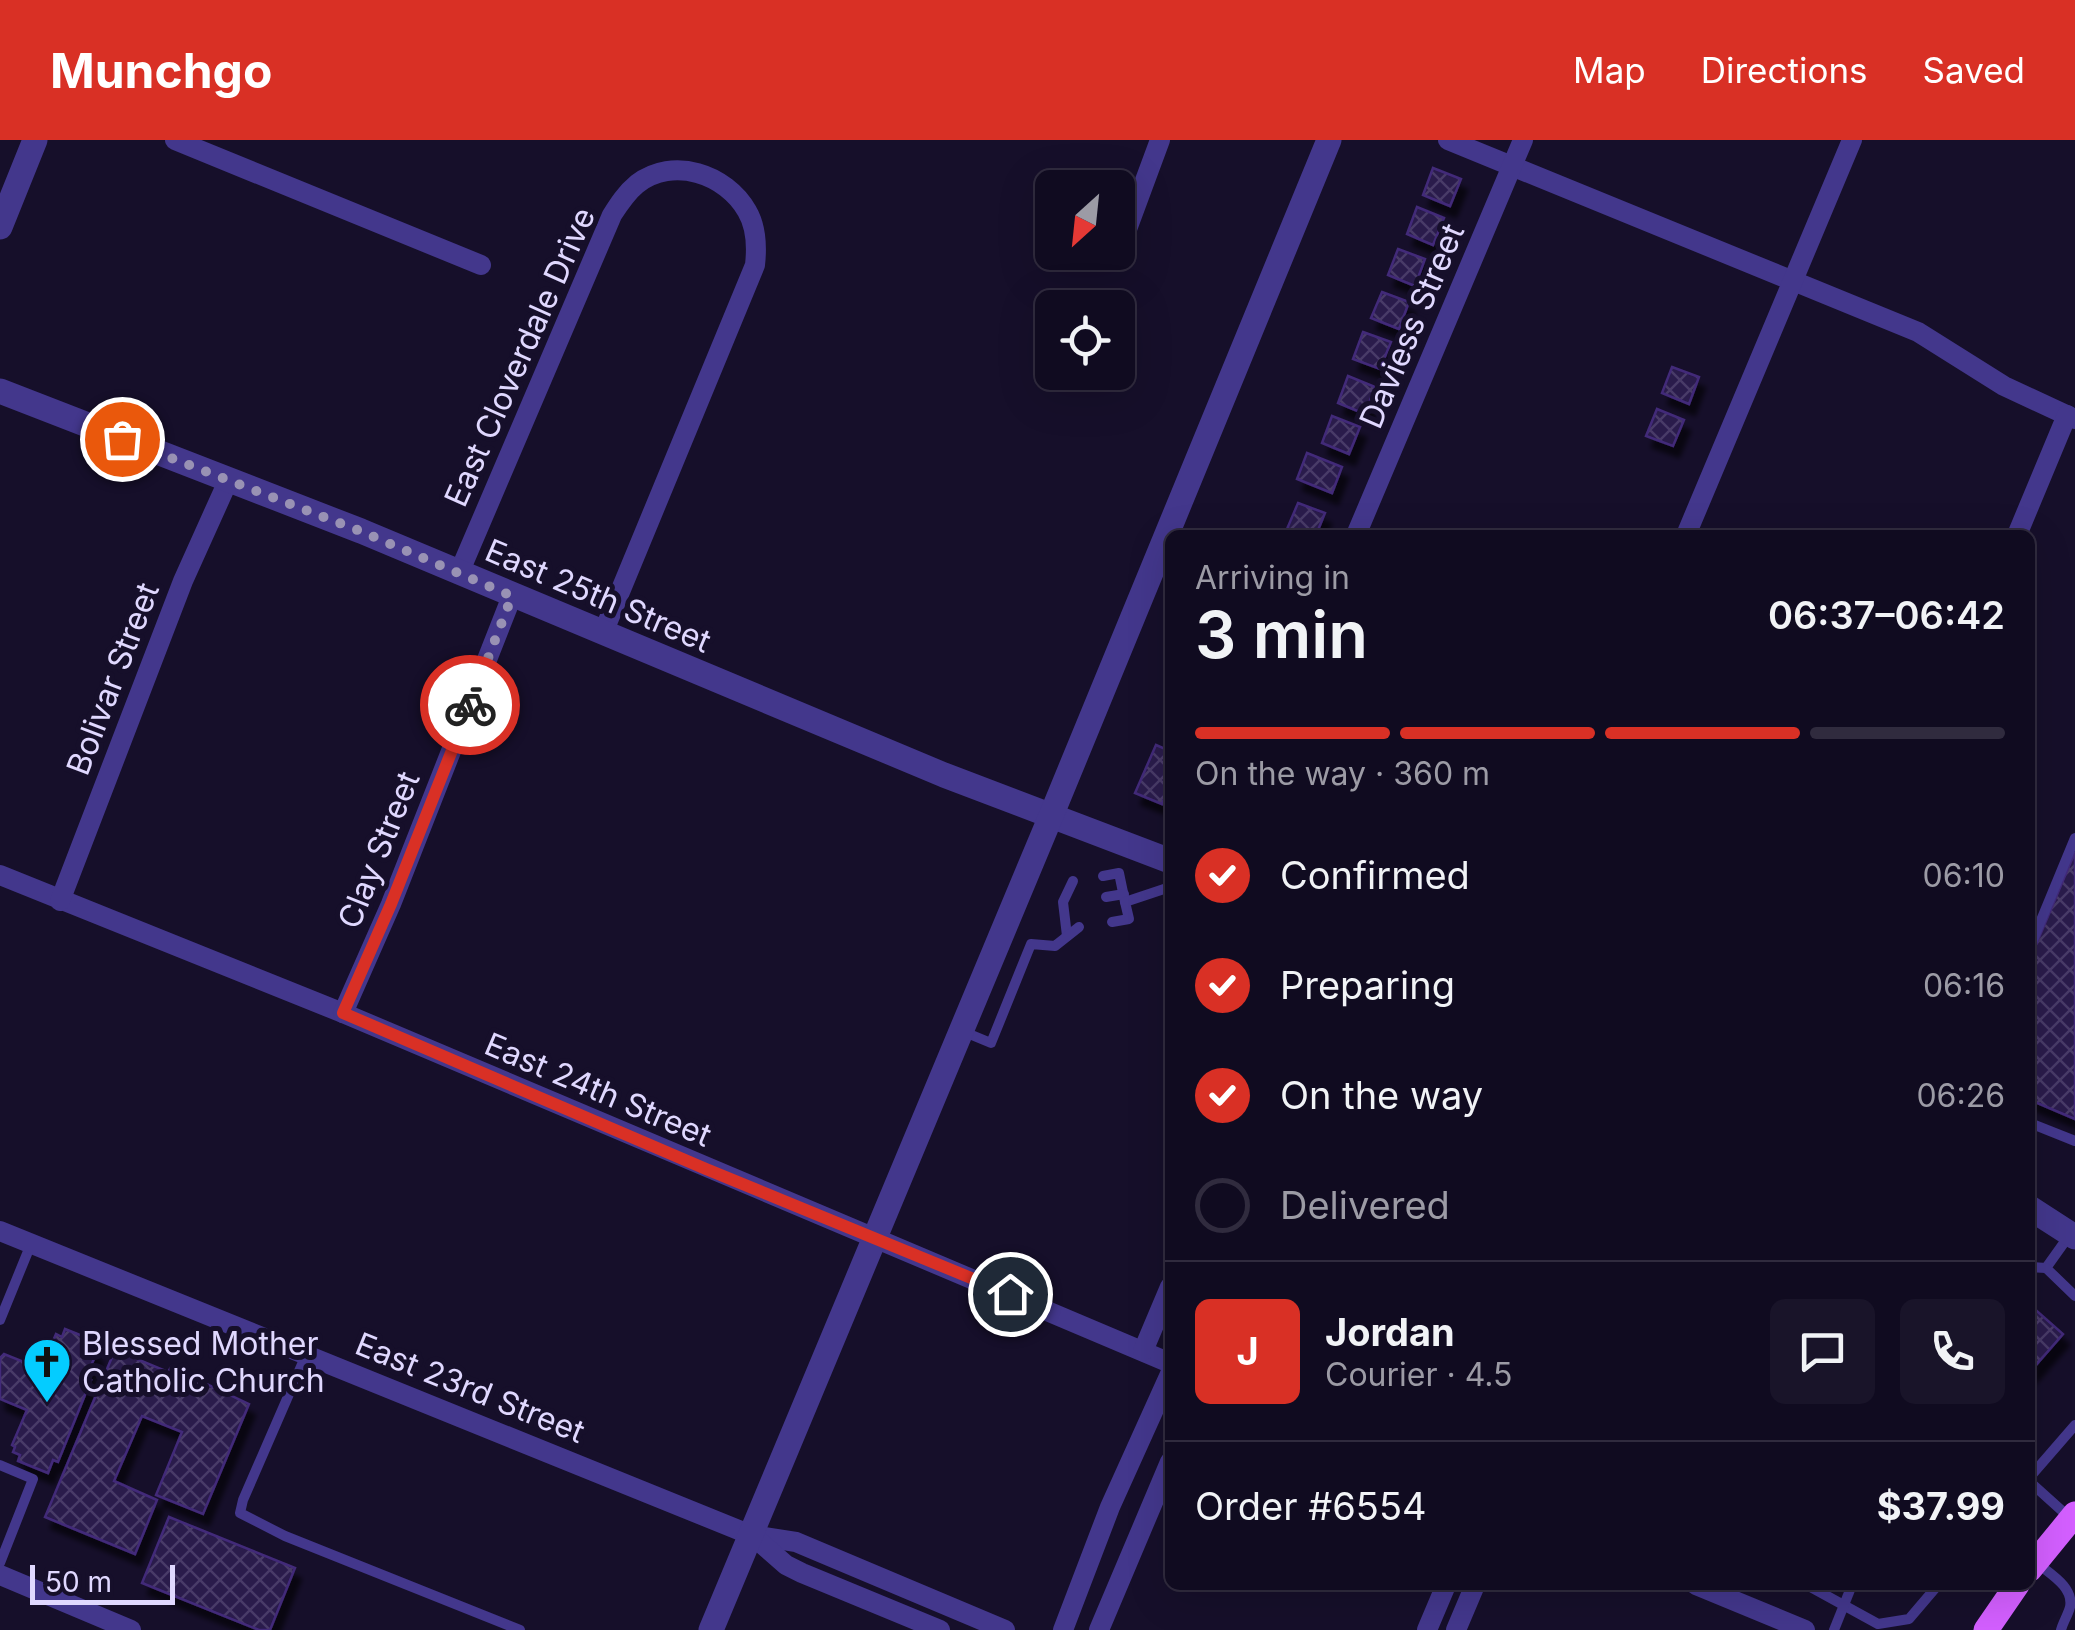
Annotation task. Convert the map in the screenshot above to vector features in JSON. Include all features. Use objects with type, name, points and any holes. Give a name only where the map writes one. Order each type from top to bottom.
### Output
[{"type":"main road","points":[[2035,1564],[2073,1516]]},
{"type":"main road","points":[[1986,1630],[2014,1590]]},
{"type":"street","points":[[0,227],[35,140]]},
{"type":"street","points":[[175,140],[481,265]]},
{"type":"street","points":[[1135,208],[1160,140]]},
{"type":"street","points":[[1169,530],[1328,140]]},
{"type":"street","points":[[1448,140],[1918,332],[2004,386],[2071,417],[2019,530]]},
{"type":"street","name":"Daviess Street","points":[[1358,530],[1523,140]]},
{"type":"street","points":[[1688,530],[1852,140]]},
{"type":"street","name":"East Cloverdale Drive","points":[[459,573],[612,216],[638,184],[655,174],[692,171],[709,176],[732,191],[748,211],[757,244],[756,266],[603,633]]},
{"type":"street","name":"East 25th Street","points":[[0,391],[1165,859]]},
{"type":"street","name":"Bolivar Street","points":[[60,901],[183,582],[228,481]]},
{"type":"street","points":[[711,1630],[1165,539]]},
{"type":"street","name":"Clay Street","points":[[343,1013],[391,904],[512,596]]},
{"type":"street","name":"East 24th Street","points":[[0,876],[343,1013],[1165,1361]]},
{"type":"street","points":[[2035,1211],[2073,1232]]},
{"type":"street","name":"East 23rd Street","points":[[0,1231],[751,1535],[796,1542],[1006,1630]]},
{"type":"street","points":[[1143,1351],[1165,1300]]},
{"type":"street","points":[[1063,1630],[1110,1507],[1165,1385]]},
{"type":"street","points":[[1099,1630],[1165,1474]]},
{"type":"street","name":"East 23rd Street","points":[[751,1535],[786,1565],[940,1630]]},
{"type":"street","points":[[0,1575],[131,1630]]},
{"type":"street","points":[[1427,1630],[1444,1590]]},
{"type":"street","points":[[1456,1630],[1473,1590]]},
{"type":"street","points":[[1708,1590],[1804,1630]]},
{"type":"lane","points":[[2035,934],[2075,838]]},
{"type":"lane","points":[[1104,876],[1119,874],[1129,919],[1112,922]]},
{"type":"lane","points":[[1068,936],[1064,902],[1074,882]]},
{"type":"lane","points":[[1106,897],[1124,898],[1165,888]]},
{"type":"lane","points":[[1065,913],[1076,901]]},
{"type":"lane","points":[[962,1032],[991,1043],[1031,944],[1055,946],[1079,927]]},
{"type":"lane","points":[[2035,1125],[2075,1141]]},
{"type":"lane","points":[[2046,1268],[2073,1232]]},
{"type":"lane","points":[[0,1320],[31,1243]]},
{"type":"lane","points":[[2035,1267],[2046,1268],[2075,1296]]},
{"type":"lane","points":[[306,1355],[240,1513],[285,1536],[520,1630]]},
{"type":"lane","points":[[2035,1474],[2075,1425]]},
{"type":"lane","points":[[0,1465],[33,1479],[0,1563]]},
{"type":"lane","points":[[2035,1484],[2073,1516]]},
{"type":"lane","points":[[2035,1567],[2065,1586],[2070,1598],[2061,1630]]},
{"type":"lane","points":[[1816,1590],[1878,1624],[1909,1619],[1934,1590]]},
{"type":"lane","points":[[1834,1630],[1850,1590]]},
{"type":"building","points":[[1433,168],[1461,179],[1450,206],[1423,195]]},
{"type":"building","points":[[1417,207],[1444,218],[1433,245],[1407,234]]},
{"type":"building","points":[[1398,249],[1425,259],[1415,286],[1388,275]]},
{"type":"building","points":[[1382,292],[1409,302],[1399,329],[1371,318]]},
{"type":"building","points":[[1363,332],[1391,342],[1380,369],[1353,359]]},
{"type":"building","points":[[1672,367],[1699,377],[1689,404],[1662,393]]},
{"type":"building","points":[[1348,376],[1375,387],[1365,414],[1338,403]]},
{"type":"building","points":[[1657,409],[1684,420],[1673,446],[1646,436]]},
{"type":"building","points":[[1332,416],[1360,427],[1349,454],[1322,443]]},
{"type":"building","points":[[1307,453],[1342,467],[1332,493],[1297,479]]},
{"type":"building","points":[[1298,503],[1325,513],[1318,530],[1287,529]]},
{"type":"building","points":[[1156,745],[1165,749],[1162,804],[1135,793]]},
{"type":"building","points":[[2075,852],[2075,1119],[2035,1102],[2035,947]]},
{"type":"building","points":[[2035,1309],[2063,1334],[2035,1366]]},
{"type":"building","name":"Blessed Mother Catholic Church","points":[[65,1329],[95,1341],[91,1350],[97,1352],[86,1377],[91,1380],[58,1462],[53,1460],[48,1473],[18,1461],[20,1455],[13,1452],[12,1445],[27,1410],[0,1399],[0,1358],[4,1354],[41,1369],[56,1334],[62,1337]]},
{"type":"building","points":[[115,1350],[168,1372],[171,1367],[249,1404],[203,1514],[156,1495],[182,1432],[142,1416],[114,1481],[157,1500],[135,1554],[45,1517]]},
{"type":"building","points":[[169,1517],[295,1568],[270,1630],[259,1630],[142,1583]]},
{"type":"way so far","points":[[122,439],[360,531],[512,596],[470,705]]},
{"type":"place","name":"Blessed Mother Catholic Church","points":[[47,1404]]},
{"type":"route","points":[[470,705],[343,1013],[1010,1294]]}]
